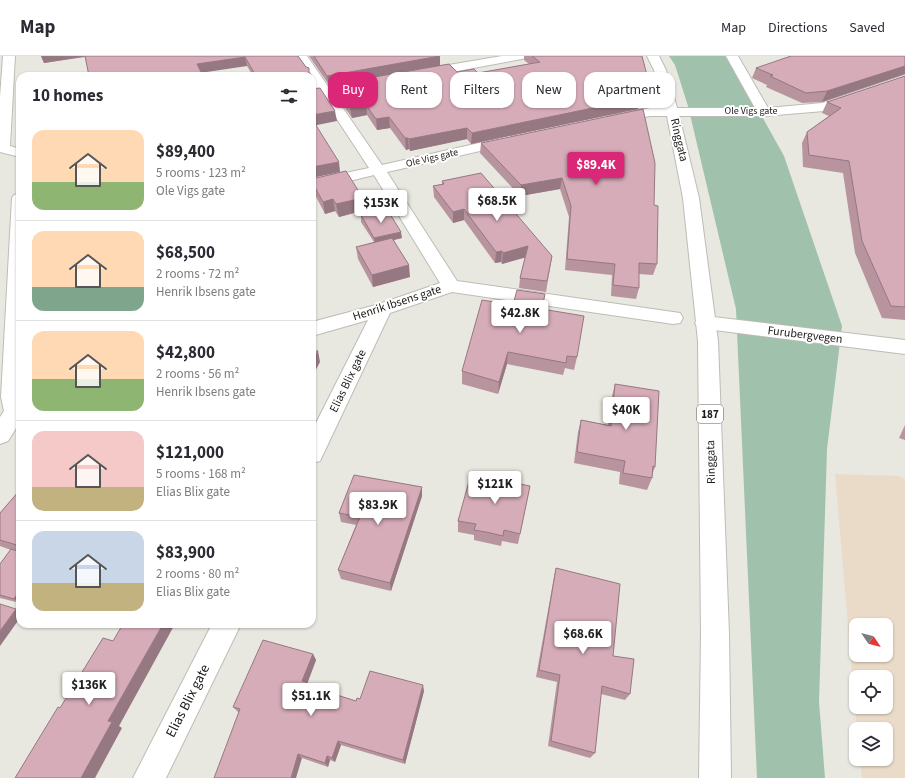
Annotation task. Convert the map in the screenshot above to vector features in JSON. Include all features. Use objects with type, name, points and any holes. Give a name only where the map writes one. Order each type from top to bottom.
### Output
[{"type":"street","points":[[1,148],[9,56]]},
{"type":"street","points":[[301,56],[308,72]]},
{"type":"street","points":[[432,72],[522,56]]},
{"type":"street","name":"Ringgata","points":[[654,56],[660,70],[672,111],[691,198],[708,341],[715,618],[715,778]]},
{"type":"street","points":[[732,56],[764,112]]},
{"type":"street","name":"Ole Vigs gate","points":[[603,120],[650,112],[764,112],[824,107],[905,79]]},
{"type":"street","points":[[328,91],[318,93],[378,170],[451,286]]},
{"type":"street","name":"Ole Vigs gate","points":[[316,184],[523,137]]},
{"type":"street","points":[[1,148],[16,145]]},
{"type":"street","points":[[1,148],[16,152]]},
{"type":"street","points":[[0,253],[16,250]]},
{"type":"street","name":"Henrik Ibsens gate","points":[[316,328],[383,309],[451,286],[673,318]]},
{"type":"street","name":"Elias Blix gate","points":[[316,446],[383,309]]},
{"type":"street","name":"Furubergvegen","points":[[705,323],[905,347]]},
{"type":"street","points":[[16,324],[12,398],[16,407]]},
{"type":"street","points":[[0,435],[16,414]]},
{"type":"street","name":"Elias Blix gate","points":[[150,778],[225,628]]},
{"type":"shaded area","points":[[835,474],[899,476],[905,479],[905,778],[862,778],[861,766],[893,766],[893,722],[856,722],[856,714],[893,714],[893,670],[852,670],[851,662],[893,662],[893,618],[849,618],[849,636]]},
{"type":"green space","points":[[669,56],[728,56],[730,59],[784,156],[842,326],[827,449],[819,702],[825,778],[757,778],[736,309],[688,106],[675,65]]},
{"type":"building","points":[[85,56],[298,56],[306,67],[309,68],[309,72],[254,72],[245,57],[197,64],[201,72],[88,72]]},
{"type":"building","points":[[314,56],[440,56],[350,72],[328,72],[327,76]]},
{"type":"building","points":[[532,56],[642,56],[646,72],[584,72],[584,108],[593,108],[472,133],[467,128],[409,139],[405,138],[389,117],[376,119],[368,108],[378,108],[378,76],[386,75],[386,108],[442,108],[442,72],[403,72],[449,64],[457,72],[450,72],[450,108],[514,108],[514,72],[484,72],[540,62]]},
{"type":"building","points":[[791,56],[905,56],[905,66],[827,91],[806,93],[770,76],[773,75],[756,68]]},
{"type":"building","points":[[474,69],[477,72],[457,72]]},
{"type":"building","points":[[905,76],[905,307],[891,306],[862,241],[849,161],[809,155],[807,132],[841,108],[827,102]]},
{"type":"building","points":[[316,88],[320,88],[328,100],[328,108],[333,108],[335,111],[316,114]]},
{"type":"building","points":[[643,109],[655,163],[654,205],[658,206],[657,264],[639,263],[639,288],[613,285],[615,264],[567,259],[571,206],[562,178],[521,185],[481,143]]},
{"type":"building","points":[[316,125],[339,162],[316,166]]},
{"type":"building","points":[[346,171],[363,198],[336,204],[333,199],[323,202],[316,189],[316,178]]},
{"type":"building","points":[[481,173],[552,256],[547,281],[520,278],[528,246],[503,253],[502,251],[496,252],[464,209],[453,212],[433,186],[444,184],[442,181]]},
{"type":"building","points":[[387,209],[401,232],[374,238],[361,215]]},
{"type":"building","points":[[392,238],[409,265],[372,275],[356,247]]},
{"type":"building","points":[[517,290],[545,294],[542,309],[584,316],[577,357],[567,356],[566,363],[508,352],[499,382],[462,371],[482,300],[513,305]]},
{"type":"building","points":[[615,384],[659,391],[655,467],[653,466],[652,478],[623,473],[625,461],[577,452],[581,420],[611,426]]},
{"type":"building","points":[[471,474],[530,486],[520,534],[504,530],[503,536],[474,530],[476,524],[458,521]]},
{"type":"building","points":[[354,475],[422,487],[390,583],[338,570],[360,517],[339,513]]},
{"type":"building","points":[[16,495],[16,545],[0,540],[0,513]]},
{"type":"building","points":[[11,549],[16,551],[16,596],[14,599],[0,595],[0,564]]},
{"type":"building","points":[[556,568],[620,584],[613,656],[634,659],[630,694],[602,686],[595,753],[551,741],[560,675],[539,670]]},
{"type":"building","points":[[0,604],[16,609],[0,631]]},
{"type":"building","points":[[121,628],[161,628],[108,721],[112,722],[81,778],[15,778],[58,707],[60,708],[103,638],[113,641]]},
{"type":"building","points":[[263,640],[313,654],[302,681],[306,682],[305,685],[356,701],[357,698],[360,699],[370,671],[423,685],[403,760],[338,741],[332,758],[327,756],[325,763],[298,754],[291,778],[214,778],[240,709],[233,707]]}]
